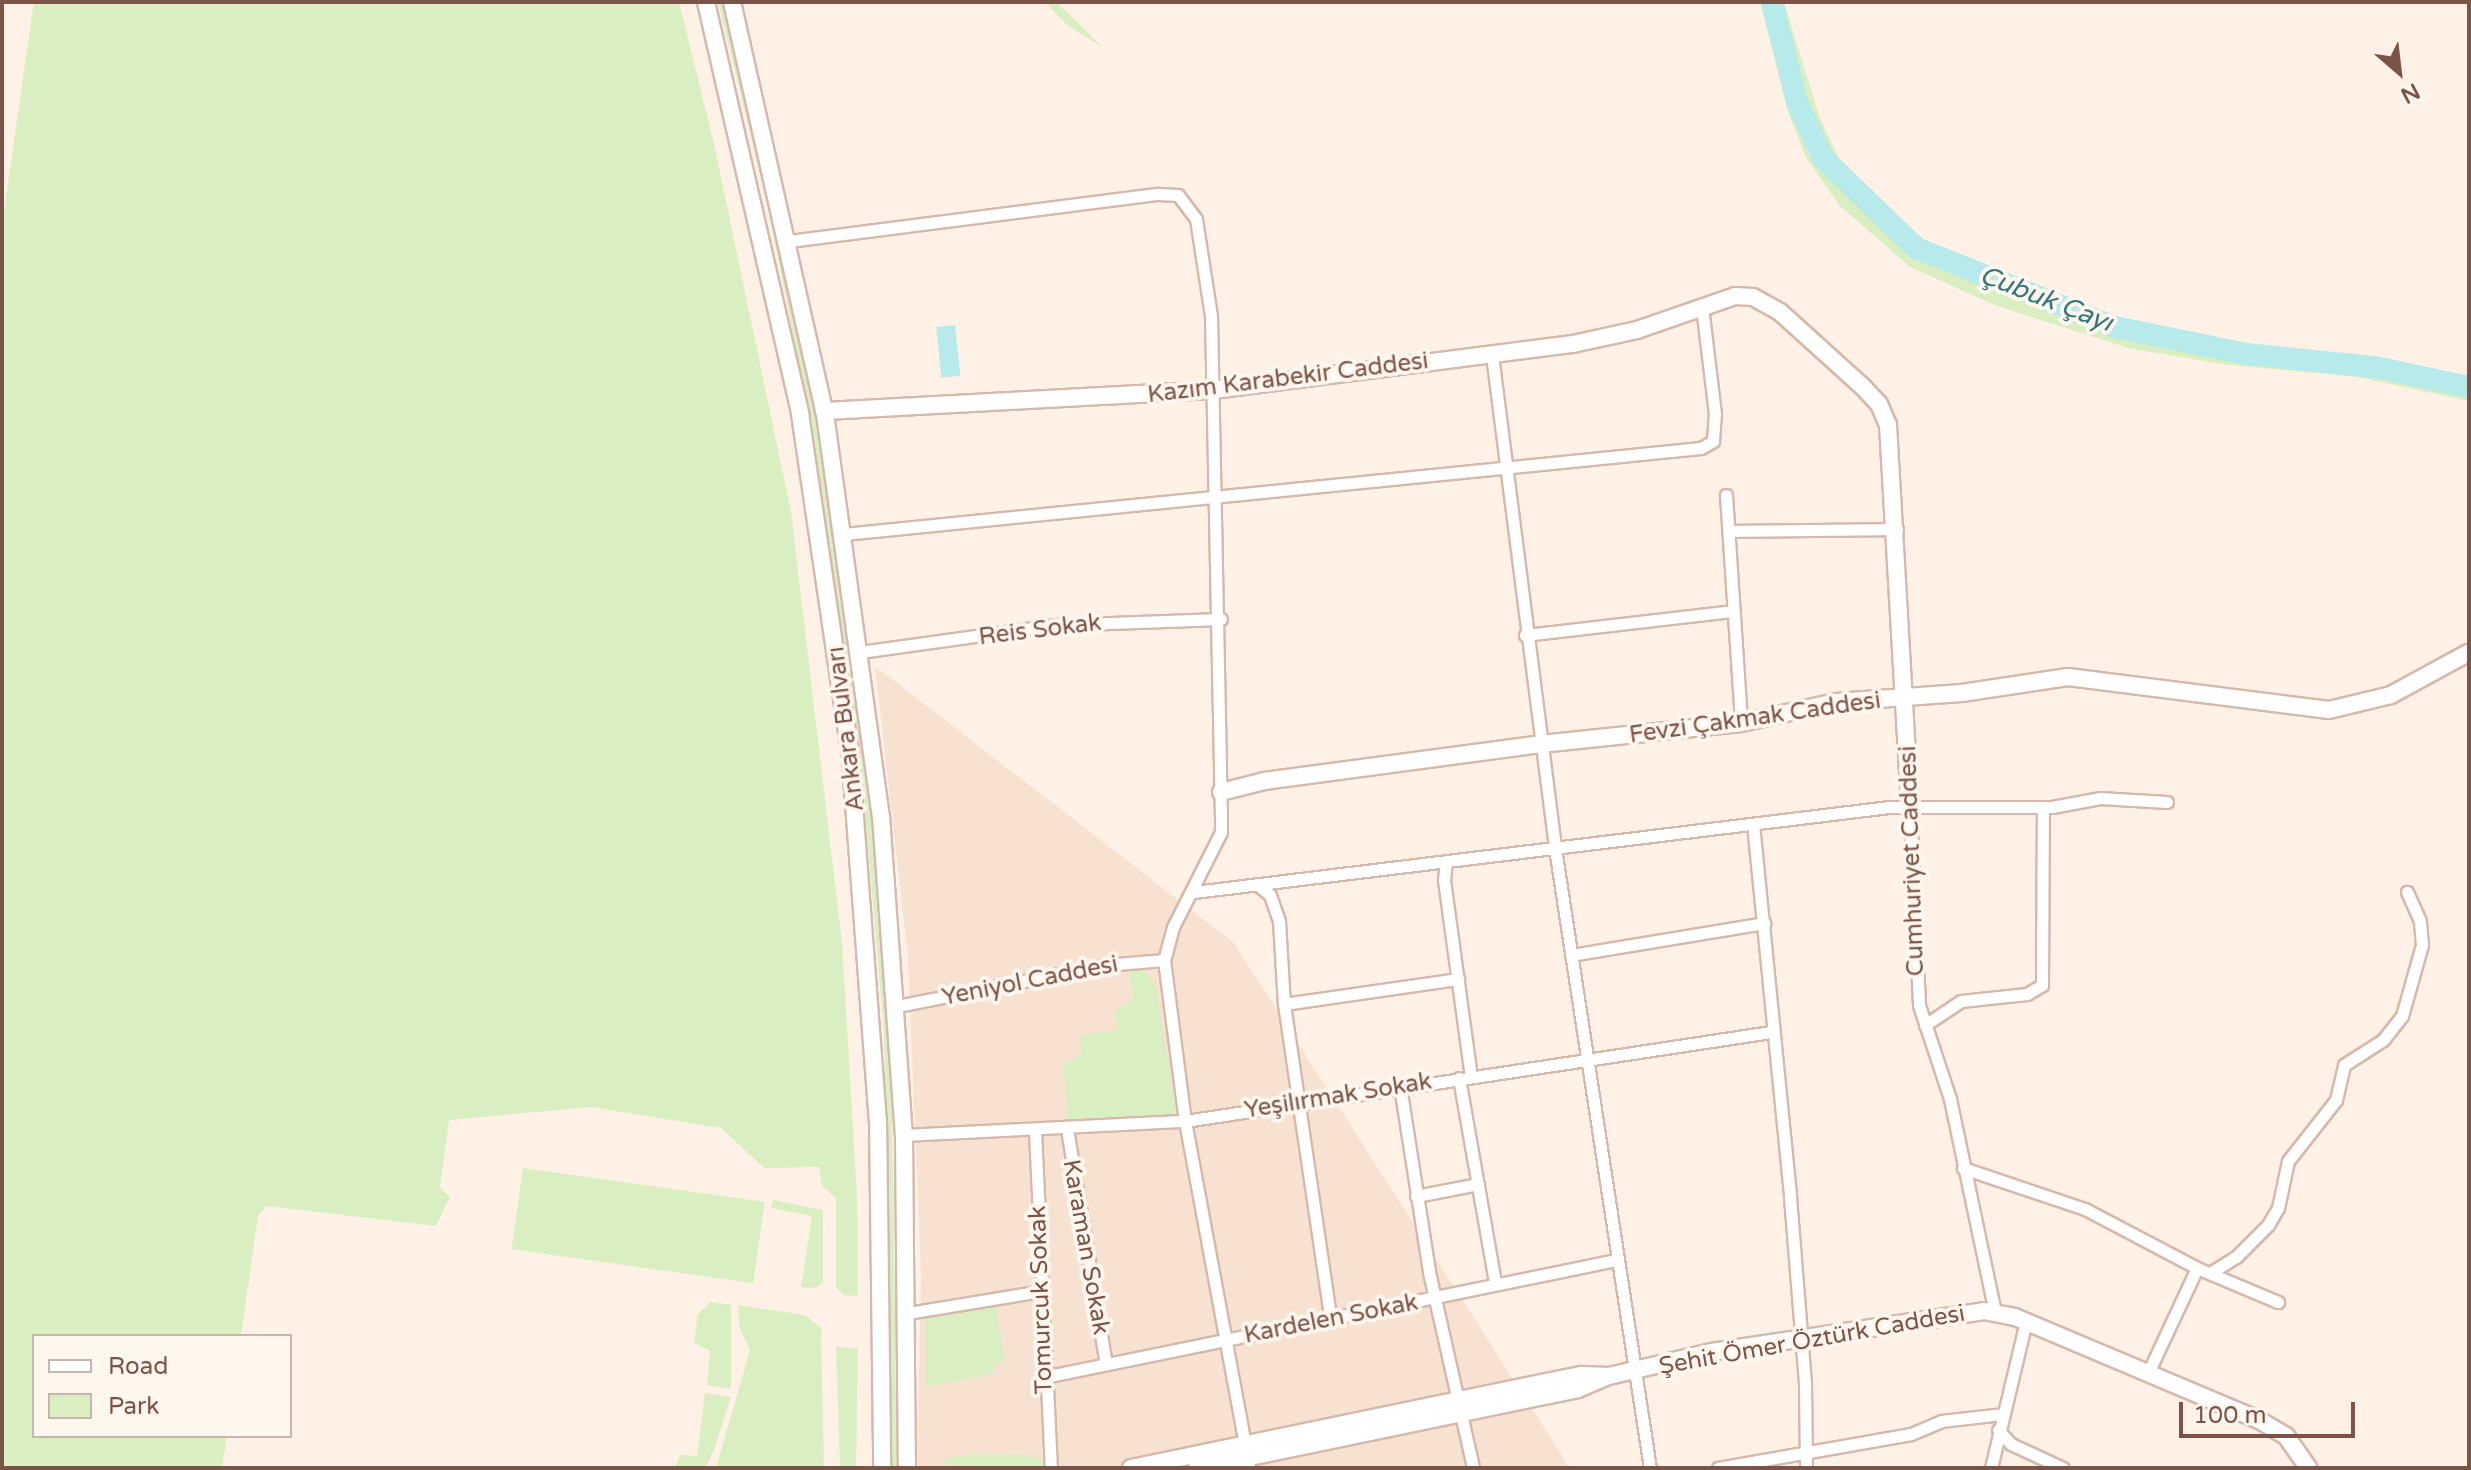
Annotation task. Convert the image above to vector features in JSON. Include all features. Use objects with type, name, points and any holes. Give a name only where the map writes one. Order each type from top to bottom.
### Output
[{"type":"street","name":"Ankara Bulvarı","points":[[706,2],[792,374],[850,751],[878,1120],[882,1468]]},
{"type":"street","name":"Ankara Bulvarı","points":[[732,2],[789,241],[824,411],[844,534],[881,816],[904,1135],[907,1468]]},
{"type":"street","points":[[789,241],[1178,195],[1192,210],[1203,244],[1213,390],[1221,619],[1221,832],[1194,892],[1173,927],[1164,960],[1185,1121],[1228,1339],[1246,1457]]},
{"type":"street","name":"Kazım Karabekir Caddesi","points":[[824,411],[1213,390],[1492,355],[1618,335],[1744,295],[1786,317],[1879,404]]},
{"type":"street","points":[[844,534],[1709,446],[1715,414],[1702,307]]},
{"type":"street","points":[[1492,355],[1525,635],[1555,848],[1650,1468]]},
{"type":"street","name":"Cumhuriyet Caddesi","points":[[1879,404],[1891,439],[1910,806],[1912,915],[1925,1025],[1950,1099],[1995,1312]]},
{"type":"street","points":[[1726,495],[1741,723]]},
{"type":"street","points":[[1729,531],[1897,529]]},
{"type":"street","points":[[1525,635],[1733,611]]},
{"type":"street","name":"Reis Sokak","points":[[860,652],[1070,624],[1221,619]]},
{"type":"street","name":"Fevzi Çakmak Caddesi","points":[[1221,792],[1264,781],[1541,744],[1741,723],[1836,702],[2096,678],[2329,710],[2391,695],[2468,653]]},
{"type":"street","points":[[1194,892],[1910,806],[2043,807],[2100,798],[2167,802]]},
{"type":"street","points":[[1925,1025],[1961,1001],[2035,992],[2042,985],[2043,807]]},
{"type":"street","points":[[1753,824],[1801,1338],[1806,1468]]},
{"type":"street","points":[[1446,861],[1444,880],[1458,979],[1465,1077],[1478,1184],[1495,1283]]},
{"type":"street","points":[[1259,886],[1270,895],[1279,921],[1284,1004],[1330,1317]]},
{"type":"street","points":[[2210,1273],[2236,1257],[2268,1225],[2278,1208],[2288,1161],[2336,1100],[2344,1065],[2375,1048],[2402,1016],[2422,945],[2420,921],[2407,892]]},
{"type":"street","points":[[1571,955],[1764,923]]},
{"type":"street","name":"Yeniyol Caddesi","points":[[897,1006],[1105,965],[1164,960]]},
{"type":"street","points":[[1284,1004],[1458,979]]},
{"type":"street","name":"Yeşilırmak Sokak","points":[[904,1135],[1035,1131],[1185,1121],[1771,1032]]},
{"type":"street","points":[[1400,1086],[1416,1196],[1473,1468]]},
{"type":"street","name":"Karaman Sokak","points":[[1067,1129],[1106,1364]]},
{"type":"street","name":"Tomurcuk Sokak","points":[[1035,1131],[1044,1377],[1051,1468]]},
{"type":"street","points":[[1963,1168],[2085,1209],[2197,1268],[2278,1302]]},
{"type":"street","points":[[1416,1196],[1478,1184]]},
{"type":"street","name":"Kardelen Sokak","points":[[1044,1377],[1616,1260]]},
{"type":"street","points":[[2148,1373],[2197,1268]]},
{"type":"street","points":[[908,1313],[1041,1291]]},
{"type":"street","name":"Şehit Ömer Öztürk Caddesi","points":[[1197,1468],[1459,1407],[1578,1389],[1609,1376],[1801,1338],[1995,1312],[2026,1321],[2273,1427],[2294,1445],[2308,1468]]},
{"type":"street","points":[[1991,1468],[2026,1321]]},
{"type":"street","points":[[1718,1468],[1806,1450],[1911,1434],[1952,1419],[2002,1414]]},
{"type":"street","points":[[1998,1430],[2011,1444],[2063,1468]]},
{"type":"street","name":"Şehit Ömer Öztürk Caddesi","points":[[1131,1468],[1246,1457]]},
{"type":"shaded area","points":[[875,666],[1234,943],[1570,1468],[917,1468],[921,1277],[908,958]]},
{"type":"green space","points":[[34,2],[679,2],[714,144],[791,512],[842,943],[857,1197],[858,1296],[844,1295],[836,1287],[836,1198],[822,1186],[819,1167],[764,1168],[721,1128],[591,1107],[449,1120],[440,1187],[450,1197],[436,1226],[266,1206],[258,1216],[241,1334],[32,1334],[32,1438],[227,1438],[222,1468],[2,1468],[2,225]]},
{"type":"green space","points":[[718,2],[724,2],[729,20],[815,414],[871,804],[892,1109],[897,1468],[891,1468],[884,1032],[860,755],[813,434],[767,203]]},
{"type":"green space","points":[[1045,2],[1057,2],[1103,48],[1067,25]]},
{"type":"green space","points":[[1760,2],[1784,2],[1819,116],[1841,163],[1885,210],[1936,248],[2062,301],[2140,327],[2301,352],[2351,353],[2469,378],[2469,401],[2357,377],[2221,364],[2129,348],[1997,306],[1910,267],[1840,206],[1806,158],[1789,115]]},
{"type":"green space","points":[[1133,966],[1145,971],[1156,987],[1176,1113],[1064,1121],[1068,1112],[1063,1066],[1081,1054],[1080,1036],[1118,1029],[1115,1011],[1134,998],[1129,971],[1068,981],[1067,977]]},
{"type":"green space","points":[[523,1168],[765,1202],[753,1283],[512,1249]]},
{"type":"green space","points":[[773,1200],[823,1210],[823,1283],[815,1288],[801,1287],[812,1216],[771,1208]]},
{"type":"green space","points":[[710,1302],[731,1305],[731,1389],[707,1385],[710,1351],[694,1343],[698,1314]]},
{"type":"green space","points":[[996,1304],[1005,1361],[994,1364],[996,1373],[926,1387],[925,1319]]},
{"type":"green space","points":[[738,1305],[805,1315],[821,1328],[824,1468],[716,1468],[750,1350],[739,1327]]},
{"type":"green space","points":[[836,1347],[858,1348],[856,1468],[840,1468]]},
{"type":"green space","points":[[705,1393],[731,1397],[714,1450],[705,1468],[675,1468],[680,1455],[697,1456]]},
{"type":"green space","points":[[971,1454],[1040,1458],[1047,1468],[944,1465],[947,1459]]},
{"type":"water","points":[[955,325],[960,376],[941,378],[936,327]]},
{"type":"waterway","name":"Çubuk Çayı","points":[[1772,2],[1797,102],[1823,158],[1916,248],[2115,327],[2246,354],[2375,367],[2469,387]]}]
